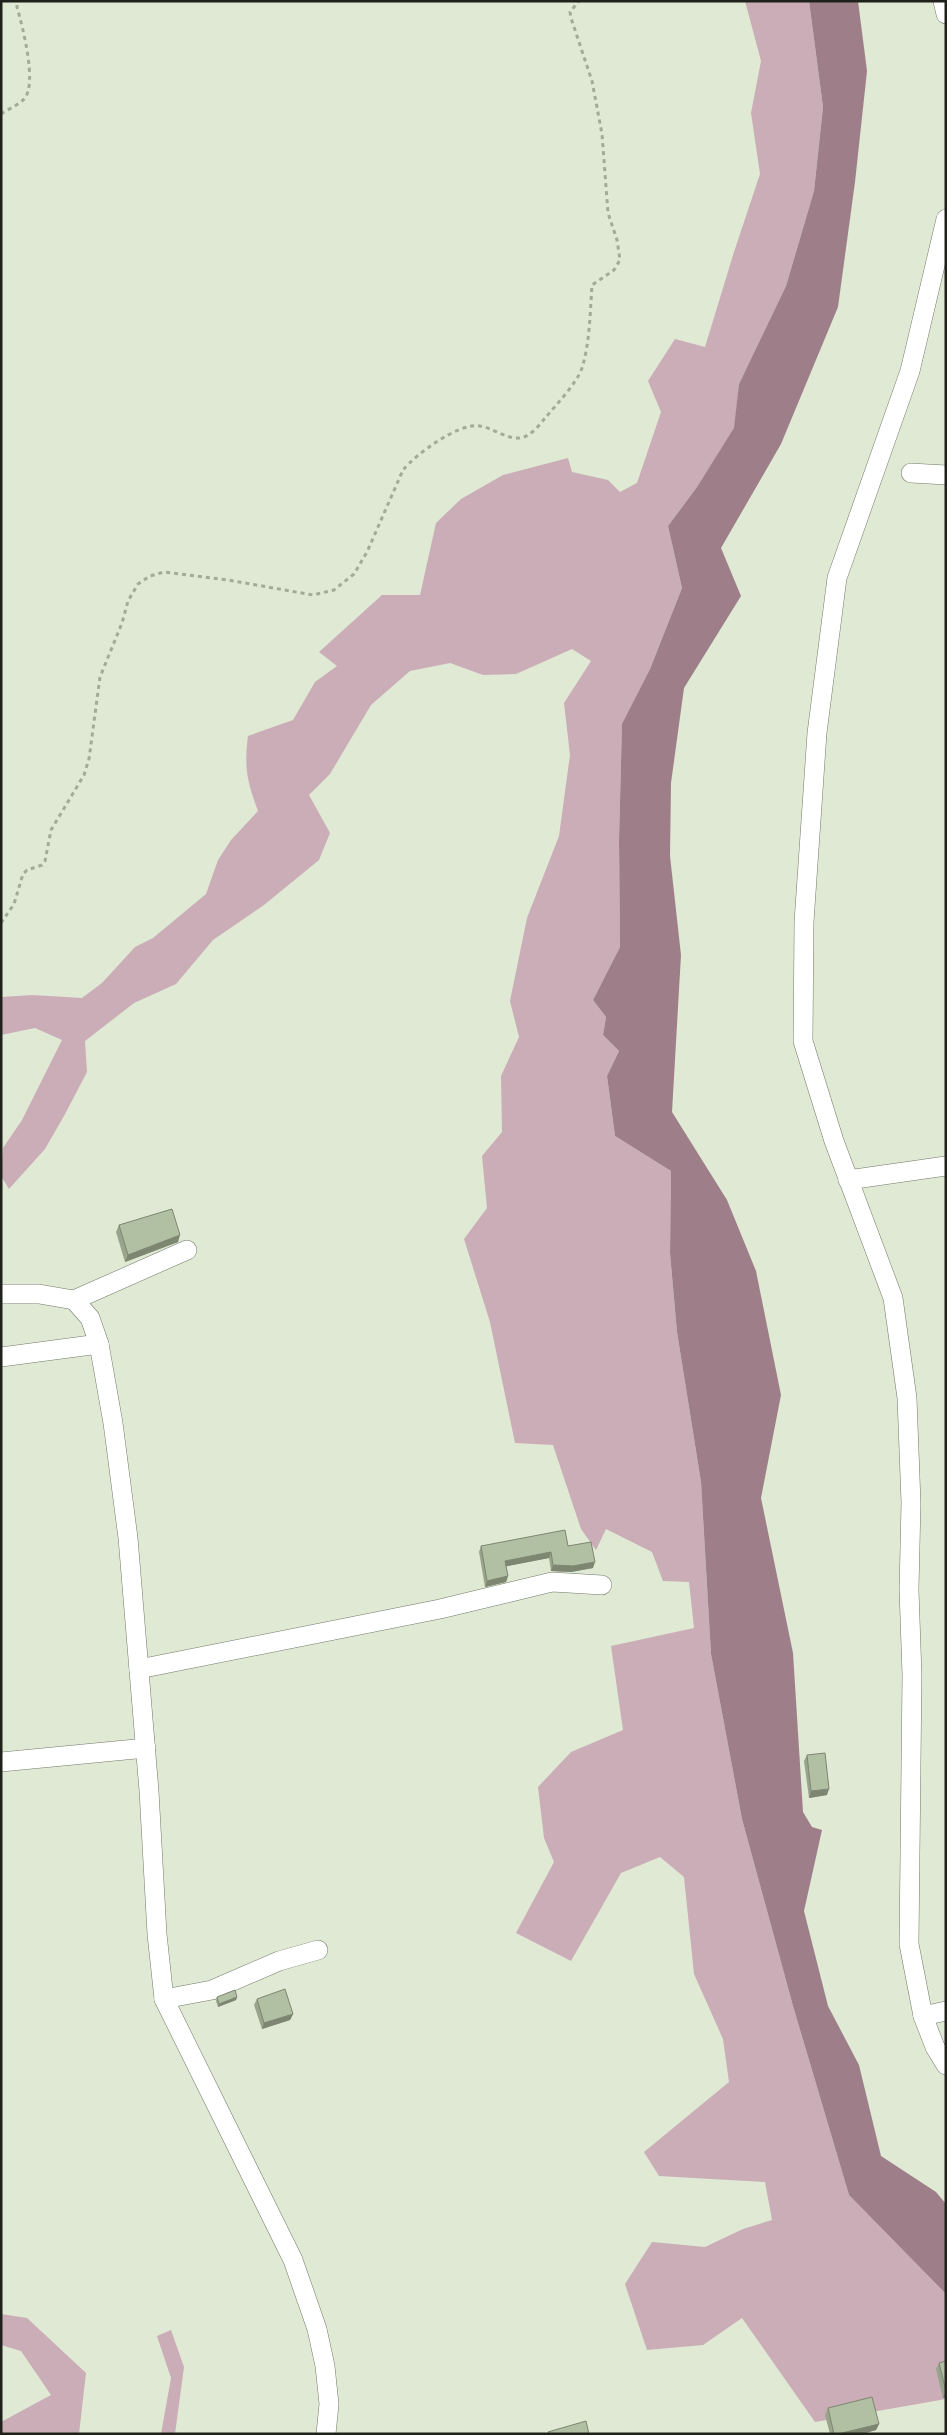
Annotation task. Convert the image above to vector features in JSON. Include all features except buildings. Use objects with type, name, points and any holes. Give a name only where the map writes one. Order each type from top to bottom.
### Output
[{"type":"street","points":[[943,1],[946,14]]},
{"type":"street","points":[[946,219],[910,371],[837,578],[817,733],[804,922],[803,1041],[834,1141],[893,1298],[907,1398],[911,1503],[909,1590],[912,1675],[909,1944],[923,2016],[935,2047],[946,2065]]},
{"type":"street","points":[[910,473],[946,475]]},
{"type":"street","points":[[848,1180],[946,1166]]},
{"type":"street","points":[[1,1294],[39,1294],[74,1300],[187,1250]]},
{"type":"street","points":[[74,1300],[90,1318],[99,1344],[113,1423],[128,1538],[146,1748],[157,1934],[164,1999],[293,2260],[317,2329],[325,2366],[329,2404],[326,2434]]},
{"type":"street","points":[[1,1356],[99,1344]]},
{"type":"street","points":[[139,1669],[440,1609],[552,1582],[602,1585]]},
{"type":"street","points":[[1,1762],[146,1748]]},
{"type":"street","points":[[164,1999],[212,1990],[279,1961],[318,1950]]},
{"type":"street","points":[[923,2016],[946,2011]]},
{"type":"path","points":[[1,114],[24,99],[28,88],[29,49],[17,1]]},
{"type":"path","points":[[1,923],[14,904],[23,874],[27,870],[42,865],[45,861],[51,830],[84,775],[100,677],[122,623],[128,601],[138,584],[150,576],[164,572],[228,580],[313,595],[334,590],[354,574],[367,552],[403,470],[410,461],[421,452],[466,427],[478,425],[519,438],[528,434],[556,405],[581,370],[590,328],[592,286],[614,270],[620,260],[617,240],[608,213],[602,134],[592,81],[570,12],[579,1]]},
{"type":"shaded area","points":[[745,1],[809,1],[823,107],[814,191],[786,286],[739,384],[735,428],[697,487],[668,526],[682,588],[650,669],[622,725],[619,840],[620,947],[593,1000],[606,1017],[603,1035],[619,1051],[607,1076],[615,1136],[671,1171],[670,1253],[677,1332],[701,1482],[711,1654],[742,1819],[793,2006],[849,2195],[946,2294],[946,2399],[815,2422],[742,2318],[703,2345],[647,2350],[625,2284],[652,2242],[705,2247],[743,2229],[772,2220],[765,2182],[659,2176],[644,2152],[729,2082],[723,2039],[694,1974],[684,1877],[660,1857],[621,1873],[571,1961],[516,1933],[554,1862],[544,1838],[538,1787],[571,1752],[623,1730],[611,1646],[694,1628],[689,1582],[663,1581],[652,1552],[606,1529],[596,1550],[581,1529],[553,1445],[515,1443],[490,1322],[464,1239],[487,1208],[482,1156],[502,1132],[501,1076],[519,1037],[510,1001],[527,918],[559,836],[570,755],[564,703],[591,661],[572,649],[516,674],[483,675],[450,663],[410,671],[371,705],[330,774],[309,795],[330,833],[319,860],[264,905],[213,940],[176,984],[134,1003],[85,1041],[87,1072],[45,1149],[9,1189],[1,1176],[3,1148],[22,1120],[62,1040],[35,1028],[1,1035],[1,997],[32,995],[82,998],[102,983],[135,947],[153,938],[206,894],[218,860],[231,840],[258,811],[247,774],[248,736],[293,720],[315,682],[337,666],[319,652],[382,595],[420,595],[436,523],[461,499],[503,475],[568,458],[572,472],[608,480],[620,492],[637,483],[661,412],[648,381],[675,339],[705,347],[760,174],[751,113],[761,61]]},
{"type":"shaded area","points":[[809,1],[858,1],[867,71],[855,182],[838,307],[781,444],[721,548],[741,596],[684,688],[671,783],[670,856],[681,955],[672,1112],[727,1200],[756,1271],[781,1395],[761,1498],[793,1653],[803,1812],[812,1827],[822,1830],[804,1911],[828,2006],[859,2065],[881,2156],[936,2192],[946,2204],[946,2294],[849,2195],[793,2006],[742,1819],[711,1654],[701,1482],[677,1332],[670,1253],[671,1171],[615,1136],[607,1076],[619,1051],[603,1035],[606,1017],[593,1000],[620,947],[619,840],[622,724],[650,669],[682,588],[668,526],[697,487],[734,428],[739,384],[786,286],[814,191],[823,107]]},
{"type":"shaded area","points":[[1,2314],[27,2318],[86,2373],[79,2434],[1,2434],[1,2422],[51,2395],[21,2351],[1,2345]]},
{"type":"shaded area","points":[[171,2330],[184,2367],[175,2434],[161,2434],[171,2378],[157,2336]]}]
